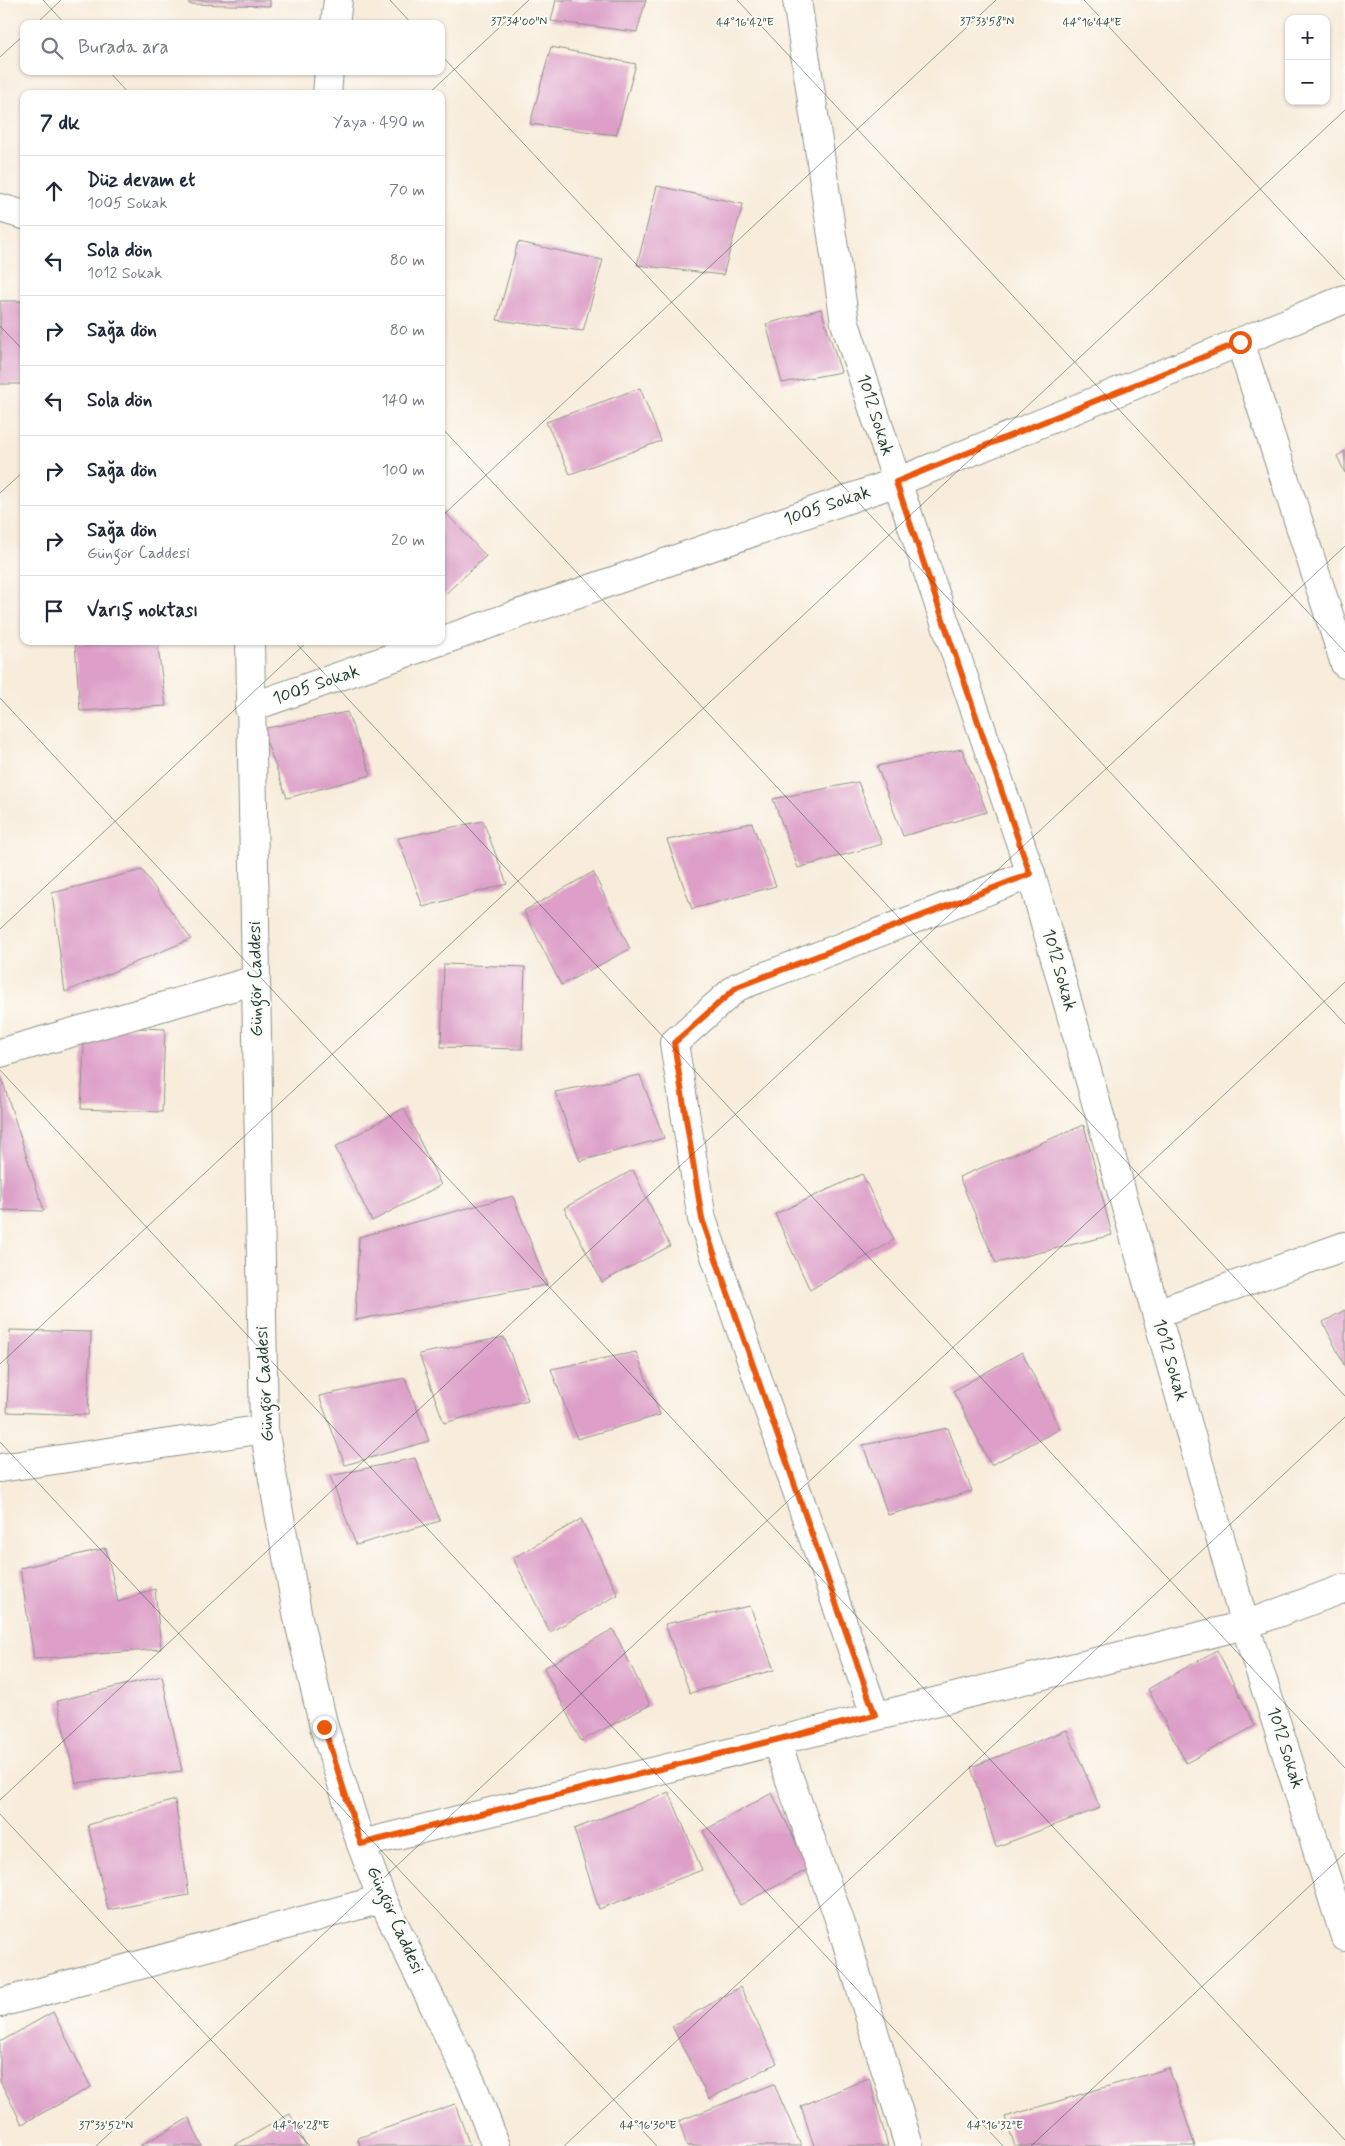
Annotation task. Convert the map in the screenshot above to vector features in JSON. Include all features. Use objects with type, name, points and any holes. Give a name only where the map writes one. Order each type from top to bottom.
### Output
[{"type":"street","points":[[336,20],[338,0]]},
{"type":"street","name":"1012 Sokak","points":[[797,0],[845,323],[896,482],[1030,874],[1245,1625],[1345,1937]]},
{"type":"street","points":[[327,90],[329,75]]},
{"type":"street","points":[[0,208],[20,214]]},
{"type":"street","name":"1005 Sokak","points":[[445,640],[896,482],[1345,299]]},
{"type":"street","points":[[1240,342],[1345,664]]},
{"type":"street","name":"Güngör Caddesi","points":[[250,645],[249,708],[264,1429],[307,1654],[324,1727],[361,1844],[382,1899],[472,2084],[496,2146]]},
{"type":"street","name":"1005 Sokak","points":[[249,708],[430,645]]},
{"type":"street","points":[[875,1715],[702,1219],[674,1043],[737,987],[1030,874]]},
{"type":"street","points":[[0,1053],[256,980]]},
{"type":"street","points":[[1157,1313],[1345,1246]]},
{"type":"street","points":[[0,1468],[264,1429]]},
{"type":"street","points":[[361,1844],[875,1715],[1245,1625],[1345,1588]]},
{"type":"street","points":[[776,1741],[841,1924],[909,2146]]},
{"type":"street","points":[[0,2003],[382,1899]]},
{"type":"building","points":[[189,0],[270,0],[270,6],[189,4]]},
{"type":"building","points":[[556,0],[646,0],[637,32],[551,21]]},
{"type":"building","points":[[551,47],[636,64],[616,135],[530,124]]},
{"type":"building","points":[[657,186],[743,204],[723,275],[637,265]]},
{"type":"building","points":[[518,242],[603,260],[583,331],[497,320]]},
{"type":"building","points":[[0,301],[20,301],[20,384],[0,384]]},
{"type":"building","points":[[821,309],[841,372],[782,383],[766,324]]},
{"type":"building","points":[[640,388],[661,441],[570,474],[546,422]]},
{"type":"building","points":[[1345,451],[1345,473],[1337,456]]},
{"type":"building","points":[[445,512],[486,556],[445,594]]},
{"type":"building","points":[[75,645],[158,645],[166,706],[80,711]]},
{"type":"building","points":[[347,712],[371,775],[287,798],[262,729]]},
{"type":"building","points":[[962,749],[987,812],[903,836],[877,766]]},
{"type":"building","points":[[858,782],[882,844],[798,868],[773,799]]},
{"type":"building","points":[[483,821],[507,884],[423,907],[398,838]]},
{"type":"building","points":[[752,823],[776,886],[692,909],[667,840]]},
{"type":"building","points":[[142,870],[191,939],[65,992],[52,893]]},
{"type":"building","points":[[593,872],[630,949],[561,985],[524,911]]},
{"type":"building","points":[[444,964],[525,967],[522,1049],[441,1047]]},
{"type":"building","points":[[85,1026],[165,1029],[162,1112],[81,1109]]},
{"type":"building","points":[[0,1073],[44,1211],[0,1210]]},
{"type":"building","points":[[640,1075],[664,1138],[580,1161],[555,1092]]},
{"type":"building","points":[[404,1108],[441,1185],[372,1221],[335,1147]]},
{"type":"building","points":[[1084,1125],[1112,1235],[996,1263],[959,1177]]},
{"type":"building","points":[[633,1170],[670,1246],[602,1282],[564,1208]]},
{"type":"building","points":[[862,1174],[894,1240],[810,1290],[775,1214]]},
{"type":"building","points":[[513,1196],[547,1285],[355,1320],[359,1237]]},
{"type":"building","points":[[1345,1310],[1345,1367],[1323,1322]]},
{"type":"building","points":[[10,1330],[91,1332],[88,1415],[7,1412]]},
{"type":"building","points":[[504,1337],[528,1400],[444,1423],[419,1354]]},
{"type":"building","points":[[636,1352],[660,1415],[577,1439],[551,1369]]},
{"type":"building","points":[[1022,1352],[1060,1429],[991,1465],[953,1391]]},
{"type":"building","points":[[405,1378],[429,1441],[345,1465],[319,1396]]},
{"type":"building","points":[[948,1428],[972,1491],[888,1515],[863,1445]]},
{"type":"building","points":[[415,1458],[440,1521],[356,1545],[330,1476]]},
{"type":"building","points":[[581,1519],[618,1595],[550,1632],[513,1558]]},
{"type":"building","points":[[106,1548],[118,1602],[155,1589],[161,1649],[34,1659],[20,1568]]},
{"type":"building","points":[[750,1606],[774,1670],[690,1693],[665,1624]]},
{"type":"building","points":[[613,1629],[650,1705],[581,1741],[544,1668]]},
{"type":"building","points":[[1217,1650],[1255,1726],[1186,1763],[1148,1689]]},
{"type":"building","points":[[162,1676],[182,1771],[76,1783],[57,1701]]},
{"type":"building","points":[[1067,1730],[1100,1808],[996,1847],[971,1767]]},
{"type":"building","points":[[669,1792],[702,1870],[599,1909],[574,1829]]},
{"type":"building","points":[[772,1793],[809,1869],[740,1905],[703,1831]]},
{"type":"building","points":[[175,1800],[189,1895],[108,1910],[88,1825]]},
{"type":"building","points":[[740,1987],[777,2063],[709,2099],[672,2026]]},
{"type":"building","points":[[53,2012],[91,2087],[22,2124],[0,2081],[0,2042]]},
{"type":"building","points":[[1169,2068],[1195,2146],[1015,2146],[1005,2117]]},
{"type":"building","points":[[869,2078],[888,2146],[814,2146],[801,2106]]},
{"type":"building","points":[[774,2084],[801,2146],[687,2146],[679,2121]]},
{"type":"building","points":[[455,2104],[470,2146],[360,2146],[358,2138]]},
{"type":"building","points":[[290,2114],[306,2146],[233,2146]]},
{"type":"building","points":[[189,2118],[202,2146],[140,2146]]},
{"type":"route","points":[[324,1727],[361,1844],[875,1715],[702,1219],[674,1043],[737,987],[1030,874],[896,482],[1240,342]]}]
